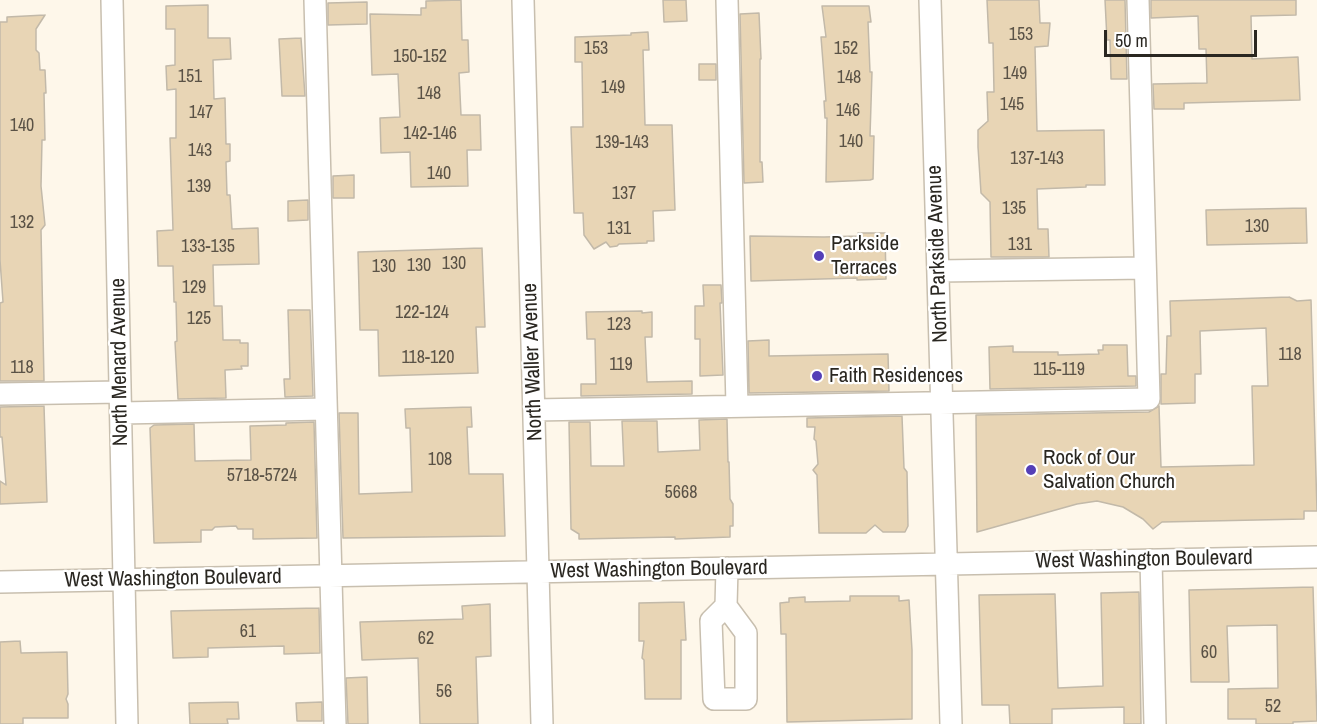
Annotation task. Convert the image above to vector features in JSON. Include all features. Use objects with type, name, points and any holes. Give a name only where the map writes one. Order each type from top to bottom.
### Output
[{"type":"street","name":"North Menard Avenue","points":[[112,0],[127,724]]},
{"type":"street","points":[[315,0],[335,724]]},
{"type":"street","name":"North Waller Avenue","points":[[523,0],[543,724]]},
{"type":"street","points":[[727,0],[737,406]]},
{"type":"street","name":"North Parkside Avenue","points":[[930,0],[951,724]]},
{"type":"street","points":[[534,410],[1149,399],[1138,0]]},
{"type":"street","points":[[938,272],[1145,268]]},
{"type":"street","points":[[0,394],[120,392]]},
{"type":"street","points":[[121,413],[326,409]]},
{"type":"street","name":"West Washington Boulevard","points":[[0,582],[1317,557]]},
{"type":"street","points":[[1150,560],[1155,724]]},
{"type":"street","points":[[726,606],[727,568]]},
{"type":"building","points":[[461,0],[462,40],[468,40],[469,72],[459,73],[461,115],[480,115],[481,150],[467,150],[468,186],[411,187],[410,152],[381,153],[380,118],[400,117],[398,74],[372,75],[370,14],[421,15],[421,8],[426,8],[426,1]]},
{"type":"building","points":[[663,0],[686,0],[687,21],[664,22]]},
{"type":"building","points":[[987,0],[1039,0],[1040,23],[1050,23],[1048,46],[1035,47],[1037,131],[1104,130],[1105,185],[1037,189],[1038,229],[1048,229],[1049,257],[991,257],[990,202],[981,193],[978,147],[978,130],[988,121],[987,92],[994,92],[993,43],[989,43]]},
{"type":"building","points":[[1105,0],[1125,0],[1127,79],[1111,79],[1110,40],[1107,40]]},
{"type":"building","points":[[1151,0],[1296,0],[1296,15],[1251,16],[1252,59],[1298,57],[1300,100],[1184,103],[1184,109],[1154,109],[1153,84],[1207,83],[1206,49],[1199,49],[1198,16],[1151,18]]},
{"type":"building","points":[[367,2],[367,24],[328,25],[328,3]]},
{"type":"building","points":[[208,5],[208,38],[230,38],[231,59],[213,60],[214,99],[225,98],[226,144],[230,144],[230,161],[226,162],[227,195],[230,195],[232,229],[258,228],[259,264],[213,265],[214,306],[222,306],[223,340],[240,340],[240,343],[248,343],[248,366],[241,366],[242,369],[225,370],[226,398],[178,399],[173,266],[158,266],[157,231],[173,230],[170,138],[176,138],[176,89],[167,90],[166,66],[175,65],[175,29],[166,29],[166,6]]},
{"type":"building","points":[[822,6],[869,6],[870,72],[872,72],[870,136],[874,136],[873,179],[870,180],[826,182],[827,118],[825,118],[824,101],[826,101],[821,37],[826,37]]},
{"type":"building","points":[[759,13],[760,162],[762,162],[763,182],[744,183],[740,14]]},
{"type":"building","points":[[45,15],[36,29],[36,50],[39,53],[40,70],[45,70],[46,93],[44,93],[45,140],[42,140],[41,186],[45,225],[41,230],[44,381],[0,381],[0,303],[3,302],[0,260],[0,22],[7,22],[7,17]]},
{"type":"building","points":[[648,32],[649,50],[643,50],[645,125],[672,125],[675,210],[653,211],[654,241],[610,247],[606,242],[594,249],[584,235],[583,213],[574,213],[571,127],[583,127],[582,62],[575,62],[575,37],[631,35],[631,33]]},
{"type":"building","points":[[301,38],[305,96],[282,96],[279,39]]},
{"type":"building","points":[[699,64],[716,64],[716,80],[699,80]]},
{"type":"building","points":[[354,175],[354,198],[333,198],[333,176]]},
{"type":"building","points":[[308,200],[308,220],[288,221],[288,201]]},
{"type":"building","points":[[1306,208],[1307,243],[1207,245],[1206,210]]},
{"type":"building","name":"Parkside Terraces","points":[[858,233],[885,233],[886,279],[751,281],[750,236],[824,237],[858,236]]},
{"type":"building","points":[[482,248],[485,327],[476,327],[478,373],[379,376],[378,330],[360,330],[358,252]]},
{"type":"building","points":[[703,285],[721,285],[723,375],[700,376],[700,339],[695,339],[695,306],[704,306]]},
{"type":"building","points":[[1289,297],[1297,301],[1311,300],[1317,511],[1304,511],[1304,519],[1162,522],[1153,529],[1143,519],[1123,507],[1097,501],[1077,504],[977,532],[976,415],[1149,412],[1159,406],[1161,467],[1254,465],[1252,386],[1268,386],[1266,328],[1200,331],[1201,374],[1195,374],[1195,403],[1161,404],[1161,374],[1166,374],[1167,336],[1171,336],[1170,301]]},
{"type":"building","points":[[288,310],[310,310],[313,396],[285,397],[284,379],[290,379]]},
{"type":"building","points":[[642,311],[642,313],[652,312],[652,337],[645,337],[647,382],[692,381],[692,394],[581,396],[581,384],[596,384],[595,339],[587,339],[586,312]]},
{"type":"building","name":"Faith Residences","points":[[769,340],[769,356],[888,354],[889,391],[749,393],[748,341]]},
{"type":"building","points":[[1103,345],[1127,345],[1128,376],[1136,376],[1136,386],[990,389],[989,347],[1013,346],[1013,352],[1058,352],[1058,355],[1099,354],[1098,350],[1103,350]]},
{"type":"building","points":[[44,406],[47,502],[0,504],[0,481],[6,485],[2,437],[0,437],[0,407]]},
{"type":"building","points":[[471,407],[472,427],[467,427],[469,474],[503,474],[505,536],[343,538],[339,413],[358,413],[359,494],[412,492],[410,428],[406,428],[405,409]]},
{"type":"building","points":[[902,416],[904,468],[907,472],[908,526],[905,532],[883,532],[875,525],[866,533],[819,533],[817,475],[813,470],[818,464],[814,439],[815,427],[807,427],[807,418]]},
{"type":"building","points":[[727,419],[730,499],[733,504],[733,526],[730,526],[730,537],[579,539],[579,534],[571,529],[569,422],[590,422],[591,466],[624,466],[622,421],[657,421],[658,452],[700,450],[699,420]]},
{"type":"building","points":[[314,422],[317,538],[253,539],[253,529],[238,529],[236,526],[201,530],[201,542],[154,543],[150,428],[154,425],[194,424],[195,461],[251,460],[250,426]]},
{"type":"building","points":[[1313,587],[1317,721],[1293,722],[1293,724],[1256,724],[1256,719],[1228,719],[1228,689],[1278,688],[1277,625],[1227,626],[1229,682],[1191,682],[1189,590]]},
{"type":"building","points":[[1139,592],[1141,724],[1124,724],[1124,707],[1052,709],[1052,724],[1010,724],[1009,705],[982,705],[979,595],[1055,594],[1058,688],[1103,686],[1101,593]]},
{"type":"building","points":[[850,596],[899,596],[899,601],[909,600],[912,719],[787,722],[786,634],[781,634],[780,603],[789,602],[789,598],[805,597],[805,602],[850,601]]},
{"type":"building","points":[[684,602],[686,640],[681,640],[681,699],[645,699],[644,660],[642,658],[644,641],[639,641],[639,603]]},
{"type":"building","points":[[490,604],[491,656],[476,657],[478,724],[420,724],[418,658],[362,660],[360,622],[463,619],[462,606]]},
{"type":"building","points":[[319,608],[320,653],[284,654],[284,646],[208,648],[208,657],[173,658],[171,611]]},
{"type":"building","points":[[20,641],[21,653],[67,652],[68,718],[23,718],[23,724],[0,724],[0,642]]},
{"type":"building","points":[[367,677],[368,724],[348,724],[346,678]]},
{"type":"building","points":[[238,702],[239,719],[227,719],[228,724],[190,724],[189,703]]},
{"type":"building","points":[[322,702],[322,721],[297,721],[296,703]]},
{"type":"place","name":"Parkside Terraces","points":[[819,256]]},
{"type":"place","name":"Faith Residences","points":[[817,376]]},
{"type":"place","name":"Rock of Our Salvation Church","points":[[1031,470]]}]
